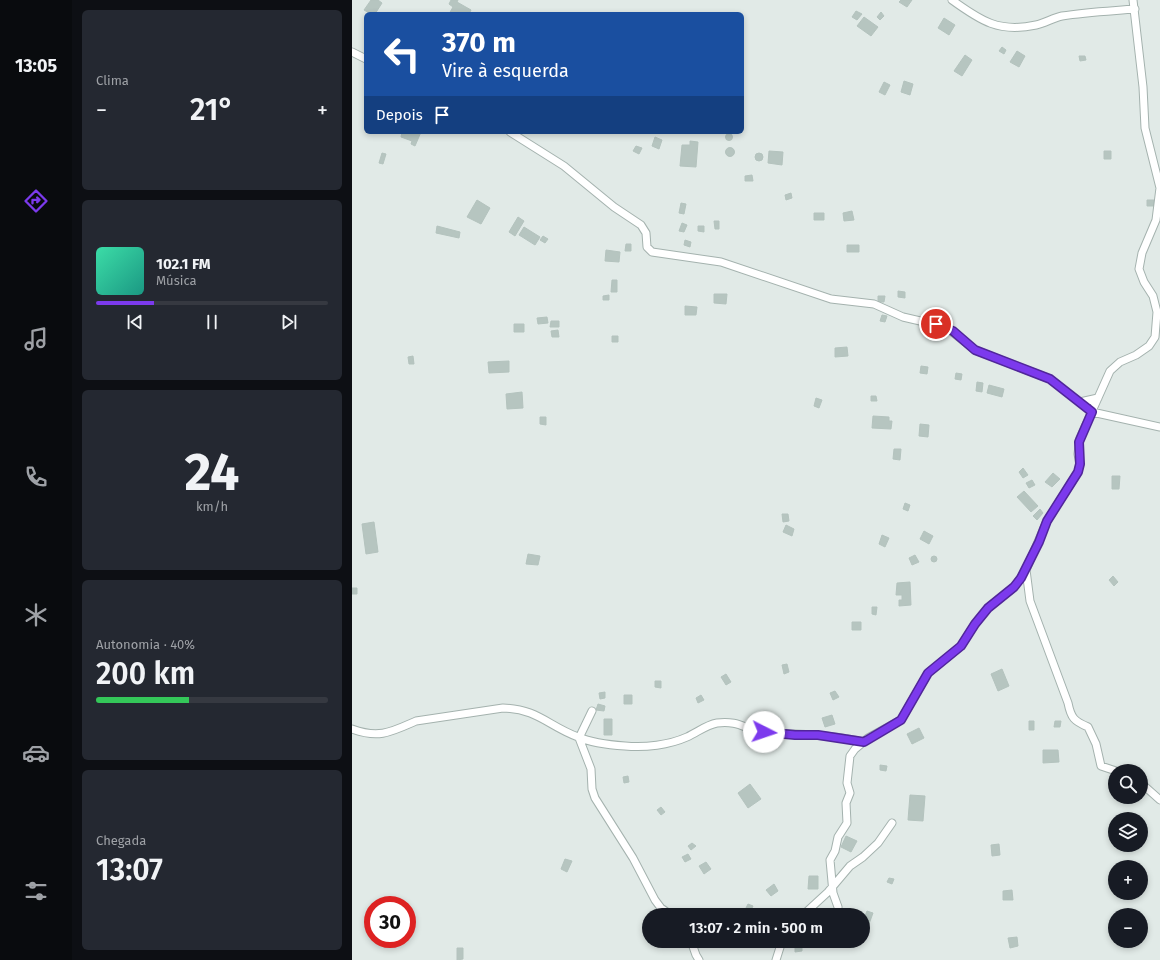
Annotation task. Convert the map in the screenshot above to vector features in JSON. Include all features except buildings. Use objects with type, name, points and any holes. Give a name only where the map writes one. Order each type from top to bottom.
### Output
[{"type":"street","points":[[952,0],[989,24],[1010,28],[1035,25],[1072,14],[1135,9]]},
{"type":"street","points":[[838,907],[833,892],[830,860],[835,850],[838,836],[847,823],[846,803],[850,793],[847,783],[850,756],[855,749],[864,742],[901,720],[928,673],[964,643],[975,624],[988,608],[1014,587],[1026,570],[1047,521],[1078,472],[1080,464],[1079,442],[1110,371],[1120,362],[1136,355],[1149,346],[1155,337],[1156,312],[1153,296],[1144,282],[1140,269],[1142,253],[1156,220],[1160,188],[1145,128],[1143,87],[1133,0]]},
{"type":"street","points":[[352,52],[364,58]]},
{"type":"street","points":[[513,134],[564,166],[614,207],[641,224],[646,233],[647,247],[652,252],[721,262],[830,300],[874,304],[908,318],[946,327],[975,350],[1050,379],[1092,412],[1160,426]]},
{"type":"street","points":[[1080,402],[1098,398]]},
{"type":"street","points":[[1026,570],[1030,601],[1068,704],[1070,716],[1074,721],[1088,727],[1096,744],[1101,766],[1108,768]]},
{"type":"street","points":[[352,729],[367,734],[379,735],[404,728],[416,721],[512,708],[536,714],[579,738],[623,746],[665,744],[687,737],[708,726],[731,723],[740,723],[764,732],[795,735],[818,735],[864,742]]},
{"type":"street","points":[[592,711],[579,738],[591,769],[592,794],[633,858],[655,900],[661,908]]},
{"type":"street","points":[[1148,789],[1160,800]]},
{"type":"street","points":[[811,908],[828,892],[833,883],[850,866],[863,857],[868,850],[878,843],[892,822]]},
{"type":"street","points":[[694,948],[699,960]]},
{"type":"street","points":[[776,960],[780,948]]},
{"type":"route","points":[[764,732],[849,738],[864,742],[868,738],[901,720],[928,673],[964,643],[975,624],[988,608],[1014,587],[1021,578],[1039,542],[1047,521],[1080,468],[1078,454],[1079,442],[1092,412],[1050,379],[975,350],[953,331],[936,324]]}]
